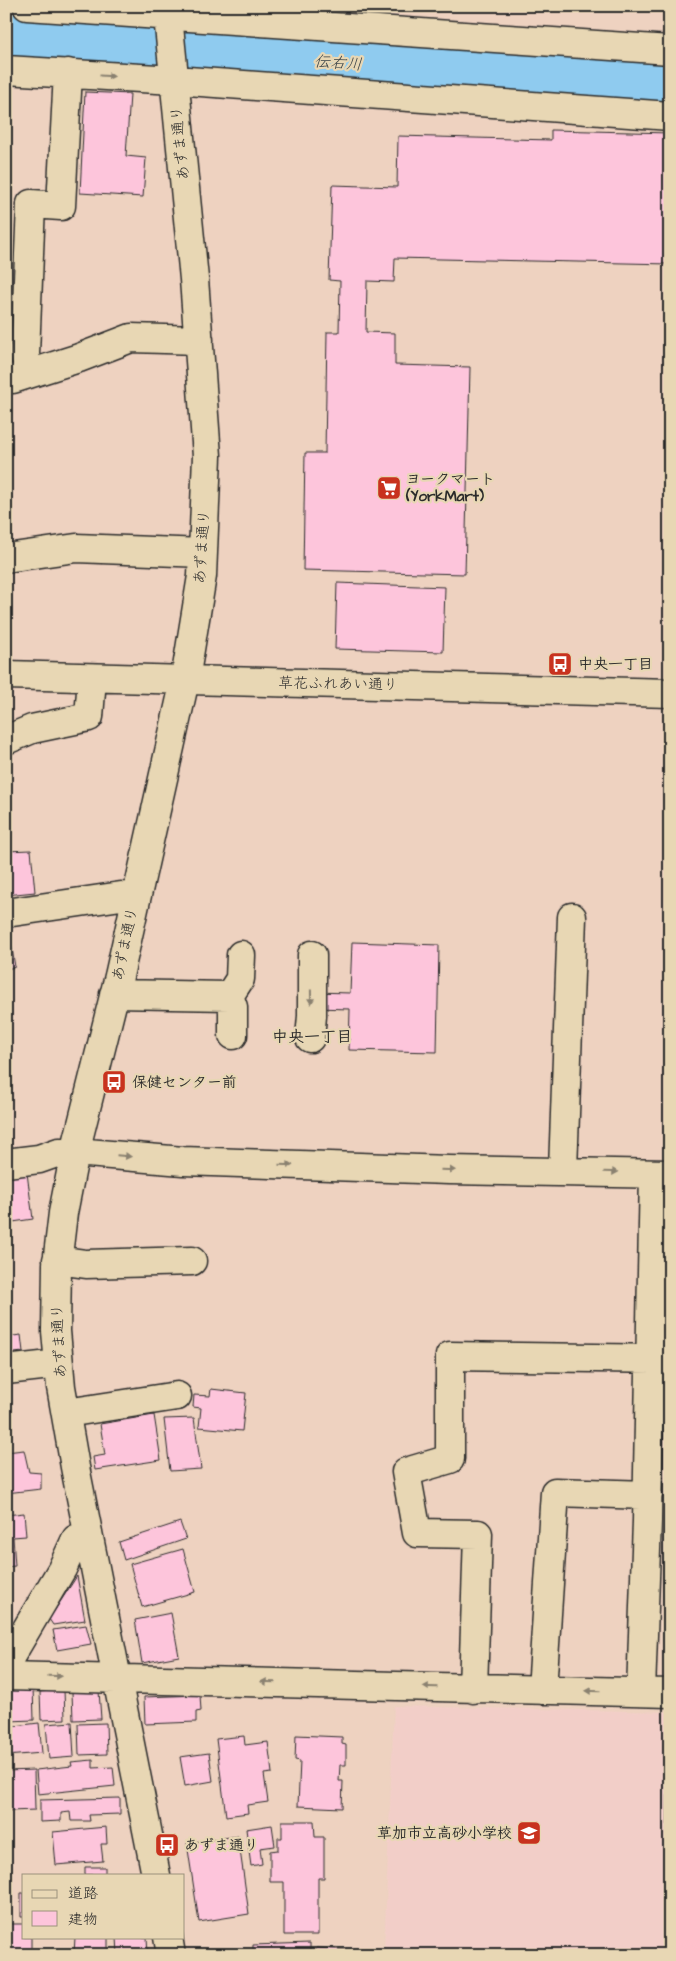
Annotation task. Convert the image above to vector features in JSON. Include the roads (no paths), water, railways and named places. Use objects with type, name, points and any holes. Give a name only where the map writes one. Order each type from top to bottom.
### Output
[{"type":"street","points":[[27,6],[669,47]]},
{"type":"street","name":"あずま通り","points":[[156,1874],[118,1677],[87,1534],[66,1413],[56,1331],[57,1260],[63,1213],[75,1152],[114,994],[185,680],[202,576],[207,456],[194,279],[168,16]]},
{"type":"street","points":[[6,70],[174,76],[670,116]]},
{"type":"street","points":[[17,376],[25,354],[31,204],[61,206],[68,73]]},
{"type":"street","points":[[17,376],[79,358],[132,338],[199,340]]},
{"type":"street","points":[[6,558],[76,548],[203,553]]},
{"type":"street","name":"草花ふれあい通り","points":[[6,675],[670,693]]},
{"type":"street","points":[[6,740],[32,729],[89,717],[92,678]]},
{"type":"street","points":[[6,913],[121,896],[135,898]]},
{"type":"street","points":[[563,1170],[572,917]]},
{"type":"street","points":[[228,996],[240,979],[241,955]]},
{"type":"street","points":[[310,1038],[312,955]]},
{"type":"street","points":[[114,994],[228,996]]},
{"type":"street","points":[[228,996],[233,1007],[233,1035]]},
{"type":"street","points":[[6,1163],[40,1159],[59,1152],[75,1152],[193,1162],[662,1174],[660,1359],[655,1513],[641,1692]]},
{"type":"street","points":[[57,1260],[86,1264],[192,1261]]},
{"type":"street","points":[[473,1689],[478,1534],[417,1533],[406,1472],[450,1459],[450,1356],[660,1359]]},
{"type":"street","points":[[6,1370],[59,1364]]},
{"type":"street","points":[[66,1413],[177,1396]]},
{"type":"street","points":[[542,1690],[555,1492],[655,1513]]},
{"type":"street","points":[[6,1664],[62,1569],[76,1539],[87,1534]]},
{"type":"street","points":[[6,1676],[118,1677],[473,1689],[670,1693]]},
{"type":"street","points":[[168,1938],[171,1955]]},
{"type":"waterway","name":"伝右川","points":[[6,38],[670,87]]},
{"type":"place","name":"ヨークマート (YorkMart)","points":[[389,488]]},
{"type":"place","name":"中央一丁目","points":[[560,664]]},
{"type":"place","name":"保健センター前","points":[[114,1082]]},
{"type":"place","name":"草加市立高砂小学校","points":[[529,1833]]},
{"type":"place","name":"あずま通り","points":[[167,1845]]},
{"type":"district","name":"中央一丁目","points":[[312,1037]]}]
